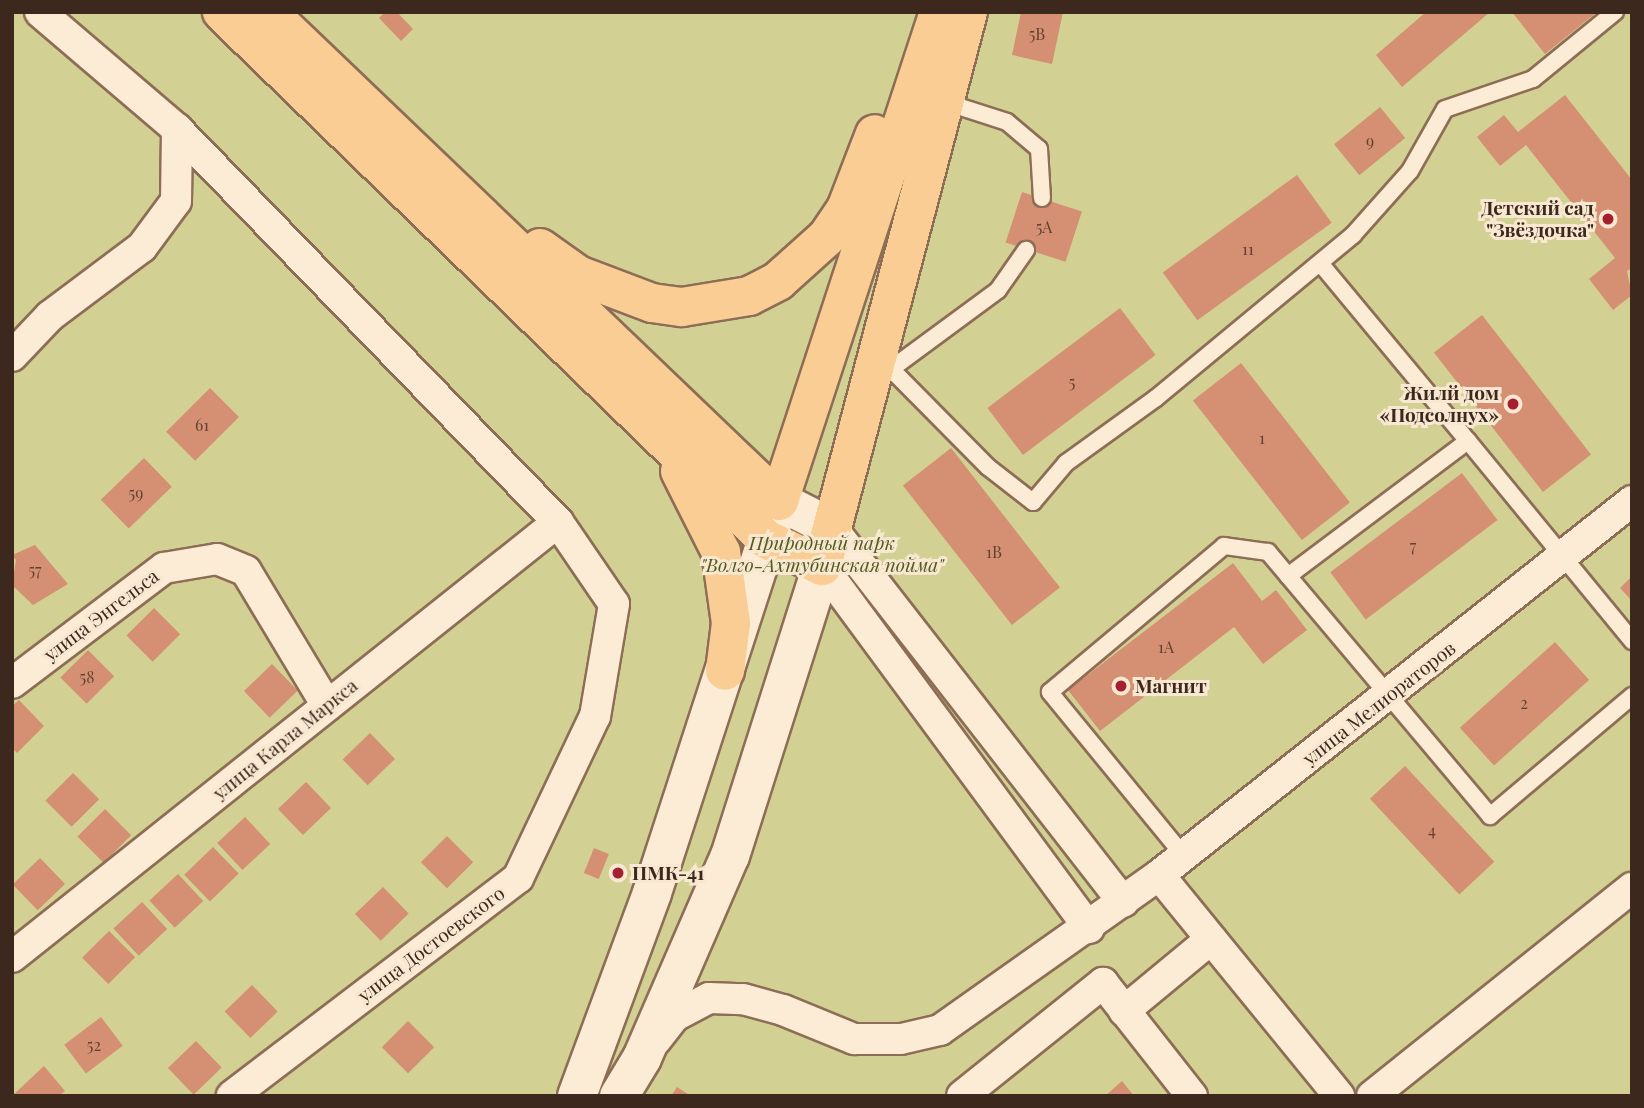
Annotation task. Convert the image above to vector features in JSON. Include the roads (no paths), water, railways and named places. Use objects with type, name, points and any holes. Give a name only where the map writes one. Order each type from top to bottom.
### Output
[{"type":"main road","points":[[222,12],[766,539],[822,566],[883,366],[968,12]]},
{"type":"main road","points":[[268,12],[779,501],[939,12]]},
{"type":"main road","points":[[289,12],[539,247],[578,275],[622,294],[682,307],[749,296],[778,281],[827,237],[846,209],[868,156],[914,12]]},
{"type":"main road","points":[[660,436],[721,552],[731,623],[725,671]]},
{"type":"street","name":"улица Достоевского","points":[[40,12],[177,128],[558,522],[614,604],[595,716],[518,878],[232,1096]]},
{"type":"street","points":[[12,356],[50,316],[142,247],[176,201],[177,128]]},
{"type":"street","points":[[577,1096],[652,893],[779,501],[832,528],[1124,902]]},
{"type":"street","name":"улица Мелиораторов","points":[[642,1058],[675,1016],[709,998],[743,999],[783,1010],[854,1039],[901,1038],[940,1030],[1090,928],[1389,696],[1632,501]]},
{"type":"street","name":"улица Карла Маркса","points":[[12,957],[558,522]]},
{"type":"street","name":"улица Энгельса","points":[[12,683],[164,568],[217,559],[246,571],[327,705]]},
{"type":"street","points":[[822,566],[1090,928]]},
{"type":"street","points":[[619,1096],[642,1058],[730,856],[822,566]]},
{"type":"street","points":[[1159,875],[1339,1096]]},
{"type":"street","points":[[1372,1096],[1632,888]]},
{"type":"street","points":[[1124,1011],[1211,939]]},
{"type":"street","points":[[962,1096],[1103,984],[1192,1096]]},
{"type":"lane","points":[[1026,250],[998,290],[883,366],[988,467],[1033,502],[1066,463],[1156,398],[1353,235],[1410,171],[1444,109],[1532,79],[1615,12]]},
{"type":"lane","points":[[945,102],[1007,122],[1038,149],[1042,198]]},
{"type":"lane","points":[[1320,263],[1632,642]]},
{"type":"lane","points":[[1288,576],[1468,441]]},
{"type":"lane","points":[[1184,856],[1050,692],[1224,546],[1268,552],[1490,817],[1632,696]]},
{"type":"place","name":"Детский сад \"Звёздочка\"","points":[[1608,219]]},
{"type":"place","name":"Жилй дом «Подсолнух»","points":[[1513,404]]},
{"type":"place","name":"Магнит","points":[[1121,686]]},
{"type":"place","name":"ПМК-41","points":[[618,873]]},
{"type":"park label","name":"Природный парк \"Волго-Ахтубинская пойма\"","points":[[822,554]]}]
